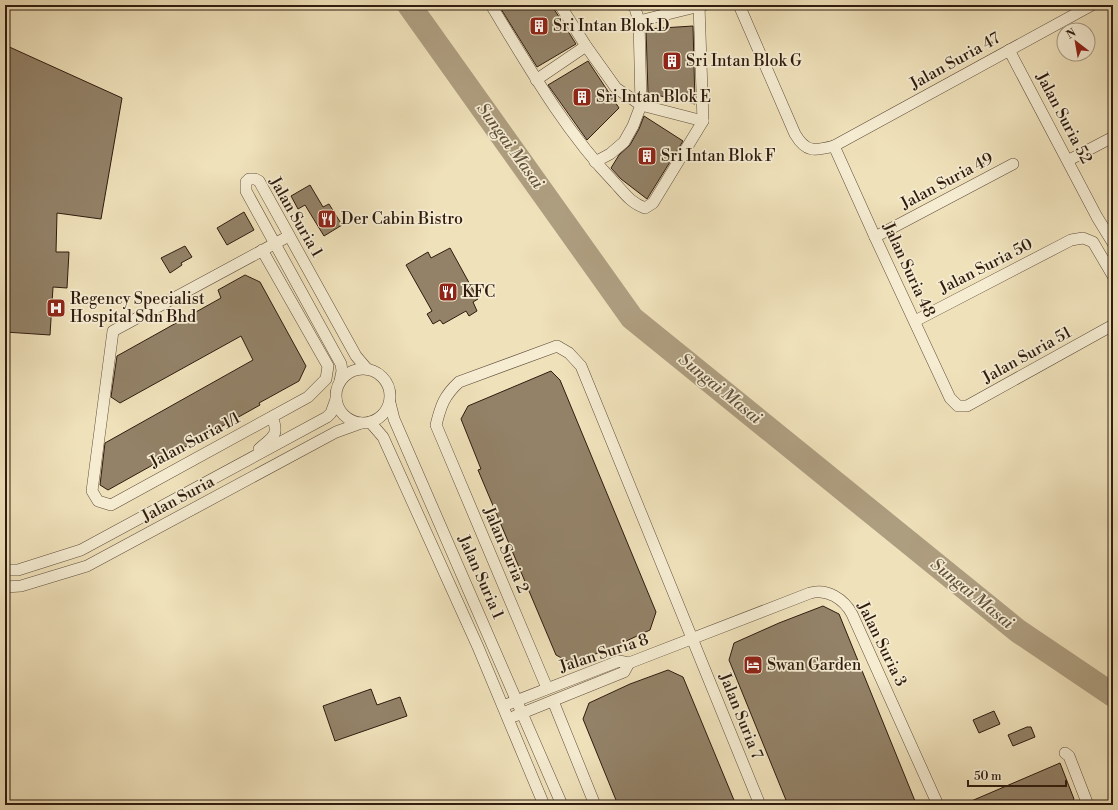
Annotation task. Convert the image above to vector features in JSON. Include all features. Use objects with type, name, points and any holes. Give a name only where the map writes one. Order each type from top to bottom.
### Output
[{"type":"street","points":[[491,5],[536,80],[595,162],[636,205],[645,208],[653,202],[703,121],[701,5],[639,20]]},
{"type":"street","points":[[560,5],[586,46],[616,88],[641,105],[703,121]]},
{"type":"street","points":[[595,162],[610,154],[624,142],[633,126],[641,105],[639,20],[634,5]]},
{"type":"street","name":"Jalan Suria 47","points":[[739,5],[795,134],[800,143],[810,150],[822,150],[834,146],[1092,5]]},
{"type":"street","points":[[536,80],[586,46]]},
{"type":"street","name":"Jalan Suria 52","points":[[1009,50],[1113,243]]},
{"type":"street","points":[[1069,160],[1113,137]]},
{"type":"street","name":"Jalan Suria 48","points":[[834,146],[950,398],[958,406]]},
{"type":"street","name":"Jalan Suria 49","points":[[875,237],[1013,164]]},
{"type":"street","name":"Jalan Suria 1","points":[[340,381],[342,370],[341,364],[246,191],[246,182],[249,179],[259,181],[356,356],[367,369]]},
{"type":"street","points":[[262,250],[289,236]]},
{"type":"street","name":"Jalan Suria 50","points":[[915,321],[1071,240],[1083,238],[1093,242],[1113,276]]},
{"type":"street","name":"Jalan Suria 1/1","points":[[262,250],[328,366],[326,379],[308,397],[111,504],[98,502],[92,491],[113,331],[262,250]]},
{"type":"street","name":"Jalan Suria 51","points":[[958,406],[967,406],[1112,326]]},
{"type":"street","name":"Jalan Suria 2","points":[[547,688],[436,425],[441,405],[450,391],[459,382],[557,346]]},
{"type":"street","name":"Jalan Suria 7","points":[[557,346],[569,353],[580,366],[760,805]]},
{"type":"street","points":[[367,369],[378,373],[384,378],[390,390],[390,403],[385,412],[379,418],[366,423],[352,421],[344,416],[336,399],[336,390],[340,381],[354,370],[367,369]]},
{"type":"street","name":"Jalan Suria","points":[[5,570],[18,570],[81,550],[327,417],[331,413],[336,399]]},
{"type":"street","name":"Jalan Suria 1","points":[[390,403],[394,419],[562,805]]},
{"type":"street","points":[[246,461],[274,435],[276,428],[272,417]]},
{"type":"street","name":"Jalan Suria 1","points":[[366,423],[383,437],[475,640],[502,706]]},
{"type":"street","name":"Jalan Suria","points":[[5,587],[21,586],[87,566],[336,432],[366,423]]},
{"type":"street","name":"Jalan Suria 3","points":[[692,639],[810,593],[827,593],[838,598],[848,605],[938,805]]},
{"type":"street","name":"Jalan Suria 8","points":[[502,706],[619,661],[629,663],[692,639]]},
{"type":"street","points":[[508,719],[624,672],[629,663]]},
{"type":"street","points":[[553,701],[595,805]]},
{"type":"street","points":[[502,706],[544,805]]},
{"type":"street","points":[[1065,753],[1069,756],[1088,805]]},
{"type":"building","name":"Sri Intan Blok D","points":[[507,5],[553,5],[576,44],[537,67],[501,9]]},
{"type":"building","name":"Sri Intan Blok G","points":[[693,26],[695,104],[648,93],[646,29]]},
{"type":"building","points":[[5,45],[122,98],[101,219],[57,213],[56,252],[69,252],[67,288],[53,287],[50,335],[5,332]]},
{"type":"building","name":"Sri Intan Blok E","points":[[588,61],[619,108],[587,140],[548,85]]},
{"type":"building","name":"Sri Intan Blok F","points":[[644,116],[683,141],[647,199],[621,179],[611,168],[619,155],[630,145]]},
{"type":"building","points":[[310,185],[323,207],[329,204],[342,225],[324,236],[305,205],[298,209],[291,196]]},
{"type":"building","points":[[244,212],[254,230],[227,245],[217,228]]},
{"type":"building","points":[[185,246],[192,257],[181,263],[182,265],[170,273],[161,258]]},
{"type":"building","name":"KFC","points":[[450,248],[478,299],[473,302],[477,311],[469,316],[466,311],[443,324],[440,320],[433,324],[427,314],[432,311],[406,265],[428,252],[431,258]]},
{"type":"building","points":[[245,275],[260,282],[306,366],[299,381],[259,403],[260,405],[108,490],[100,485],[105,443],[253,360],[241,336],[120,403],[111,397],[117,356],[221,298],[218,290]]},
{"type":"building","points":[[551,371],[560,380],[656,612],[650,630],[609,649],[571,663],[556,655],[478,470],[481,469],[461,419],[468,406]]},
{"type":"building","points":[[823,606],[839,614],[915,801],[904,805],[788,805],[729,660],[734,643]]},
{"type":"building","points":[[668,670],[683,677],[736,805],[618,805],[583,719],[589,703],[630,684]]},
{"type":"building","points":[[371,689],[377,705],[400,697],[407,716],[335,741],[323,706]]},
{"type":"building","points":[[994,711],[1000,724],[979,733],[973,720]]},
{"type":"building","points":[[1027,727],[1031,727],[1035,737],[1013,746],[1008,735]]},
{"type":"building","points":[[1060,763],[1074,799],[1070,805],[962,805]]},
{"type":"waterway","name":"Sungai Masai","points":[[409,5],[632,318],[1018,631],[1113,695]]},
{"type":"place","name":"Sri Intan Blok D","points":[[539,26]]},
{"type":"place","name":"Sri Intan Blok G","points":[[672,61]]},
{"type":"place","name":"Sri Intan Blok E","points":[[582,97]]},
{"type":"place","name":"Sri Intan Blok F","points":[[647,156]]},
{"type":"place","name":"Der Cabin Bistro","points":[[327,219]]},
{"type":"place","name":"KFC","points":[[448,292]]},
{"type":"place","name":"Regency Specialist Hospital Sdn Bhd","points":[[56,308]]},
{"type":"place","name":"Swan Garden","points":[[753,665]]}]
